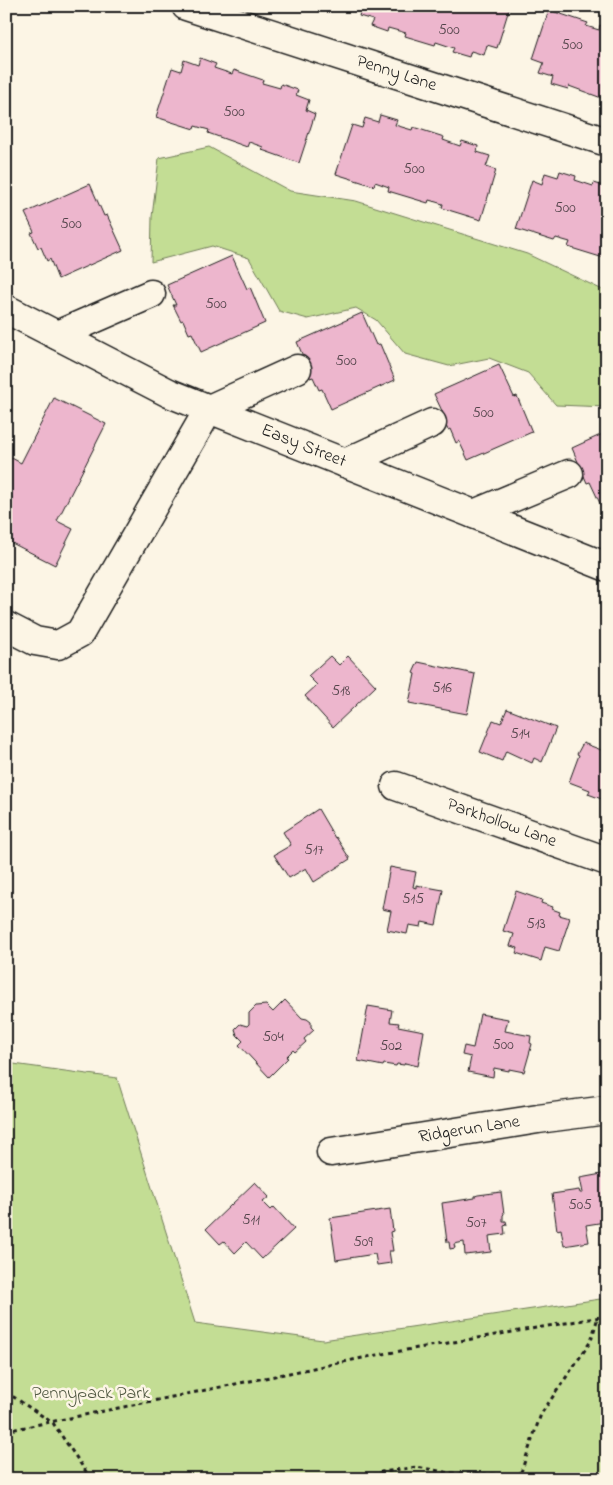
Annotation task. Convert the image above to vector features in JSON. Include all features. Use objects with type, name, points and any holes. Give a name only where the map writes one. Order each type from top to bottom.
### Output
[{"type":"street","name":"Penny Lane","points":[[186,6],[607,142]]},
{"type":"street","points":[[57,335],[151,294]]},
{"type":"street","name":"Easy Street","points":[[6,309],[169,393],[607,567]]},
{"type":"street","points":[[6,626],[36,641],[58,645],[80,633],[209,409],[296,369]]},
{"type":"street","points":[[345,463],[432,423]]},
{"type":"street","points":[[474,514],[569,474]]},
{"type":"street","name":"Parkhollow Lane","points":[[396,786],[607,861]]},
{"type":"street","name":"Ridgerun Lane","points":[[331,1152],[607,1110]]},
{"type":"path","points":[[6,1431],[377,1355],[607,1316]]},
{"type":"path","points":[[365,1479],[382,1472],[417,1467],[450,1473],[520,1475],[541,1414],[591,1341],[598,1317]]},
{"type":"path","points":[[6,1392],[50,1421],[91,1479]]},
{"type":"green space","points":[[209,147],[290,191],[356,201],[527,254],[607,292],[607,407],[556,405],[528,373],[489,358],[449,366],[405,354],[376,320],[356,308],[308,319],[279,311],[249,258],[212,246],[151,262],[152,217],[159,158]]},
{"type":"green space","name":"Pennypack Park","points":[[6,1063],[117,1078],[195,1323],[323,1340],[607,1298],[607,1479],[6,1479]]},
{"type":"building","points":[[362,6],[510,6],[497,48],[487,45],[484,55],[471,51],[469,57],[452,52],[454,48],[436,42],[435,45],[405,36],[406,33],[388,28],[387,32],[370,26],[373,20],[359,16]]},
{"type":"building","points":[[549,10],[588,23],[586,26],[599,30],[600,25],[607,28],[607,100],[569,86],[568,89],[551,84],[553,77],[540,73],[544,63],[533,59]]},
{"type":"building","points":[[200,58],[216,64],[214,68],[232,74],[234,70],[263,80],[262,83],[280,88],[281,84],[298,90],[296,95],[309,100],[306,110],[315,114],[299,163],[262,150],[263,147],[249,142],[247,147],[208,133],[209,130],[195,126],[194,129],[156,117],[172,68],[181,71],[184,60],[198,65]]},
{"type":"building","points":[[380,115],[397,120],[395,125],[412,130],[413,127],[444,137],[443,140],[460,146],[462,141],[478,146],[477,152],[490,156],[486,167],[496,170],[481,220],[442,208],[443,204],[429,200],[428,203],[388,191],[389,187],[375,182],[374,186],[336,174],[352,125],[362,128],[365,118],[378,122]]},
{"type":"building","points":[[560,171],[576,176],[575,180],[593,186],[594,183],[607,187],[607,259],[568,247],[570,242],[556,238],[554,241],[516,229],[532,180],[542,184],[545,173],[558,177]]},
{"type":"building","points":[[90,184],[104,216],[107,215],[123,250],[58,279],[50,259],[47,261],[41,247],[38,248],[31,233],[34,232],[25,213]]},
{"type":"building","points":[[232,256],[247,289],[250,287],[265,323],[201,352],[192,333],[189,334],[183,320],[181,321],[173,305],[176,305],[167,285]]},
{"type":"building","points":[[362,313],[376,345],[380,344],[395,380],[331,409],[322,389],[319,390],[313,377],[310,378],[297,342]]},
{"type":"building","points":[[499,365],[514,397],[517,396],[532,432],[468,460],[459,441],[456,443],[450,429],[448,430],[440,414],[443,413],[434,394]]},
{"type":"building","points":[[54,398],[106,424],[57,521],[73,529],[55,565],[6,540],[6,455],[21,463]]},
{"type":"building","points":[[607,432],[607,514],[605,514],[590,482],[587,483],[572,448]]},
{"type":"building","points":[[330,656],[339,665],[348,656],[376,686],[333,727],[305,696],[317,685],[308,676]]},
{"type":"building","points":[[418,662],[475,674],[467,714],[409,703],[415,674],[413,673]]},
{"type":"building","points":[[507,709],[556,728],[542,762],[534,758],[532,763],[506,751],[502,761],[480,752],[493,720],[501,723]]},
{"type":"building","points":[[607,735],[607,801],[588,794],[590,790],[569,782],[579,755],[577,754],[583,743],[604,751],[605,749],[602,748]]},
{"type":"building","points":[[318,809],[350,859],[314,882],[306,868],[289,878],[274,855],[291,845],[283,832]]},
{"type":"building","points":[[390,867],[416,872],[413,887],[416,888],[416,885],[443,890],[436,925],[422,922],[421,927],[409,925],[407,934],[387,930],[391,911],[382,909]]},
{"type":"building","points":[[516,891],[542,900],[541,903],[553,907],[552,909],[560,912],[559,915],[570,918],[559,951],[545,947],[541,961],[516,953],[518,948],[510,946],[514,934],[503,931]]},
{"type":"building","points":[[607,946],[607,967],[600,964]]},
{"type":"building","points":[[285,1000],[302,1018],[311,1022],[311,1027],[314,1030],[304,1039],[306,1042],[295,1052],[293,1050],[286,1057],[288,1058],[269,1077],[239,1045],[243,1041],[237,1035],[235,1029],[240,1024],[247,1026],[249,1024],[249,1013],[256,1006],[266,1005],[273,1012]]},
{"type":"building","points":[[368,1006],[392,1010],[390,1022],[399,1023],[398,1026],[424,1031],[418,1066],[405,1063],[404,1065],[397,1064],[396,1066],[384,1064],[383,1066],[358,1061]]},
{"type":"building","points":[[480,1014],[508,1019],[505,1031],[531,1036],[530,1043],[532,1044],[524,1072],[494,1068],[493,1077],[468,1072],[471,1057],[462,1055],[464,1046],[473,1048]]},
{"type":"building","points":[[607,1173],[607,1217],[604,1217],[605,1222],[586,1225],[589,1242],[564,1246],[561,1229],[557,1230],[552,1194],[579,1190],[580,1193],[583,1193],[580,1178]]},
{"type":"building","points":[[255,1182],[269,1197],[263,1202],[271,1210],[274,1207],[294,1229],[262,1259],[246,1242],[235,1253],[224,1241],[220,1244],[206,1229]]},
{"type":"building","points":[[501,1192],[503,1221],[506,1221],[507,1225],[504,1226],[505,1234],[489,1236],[491,1252],[465,1255],[464,1242],[454,1244],[455,1248],[450,1249],[449,1242],[447,1242],[442,1203]]},
{"type":"building","points":[[390,1209],[393,1231],[390,1232],[393,1251],[389,1251],[391,1263],[377,1265],[375,1254],[336,1260],[330,1218]]}]
